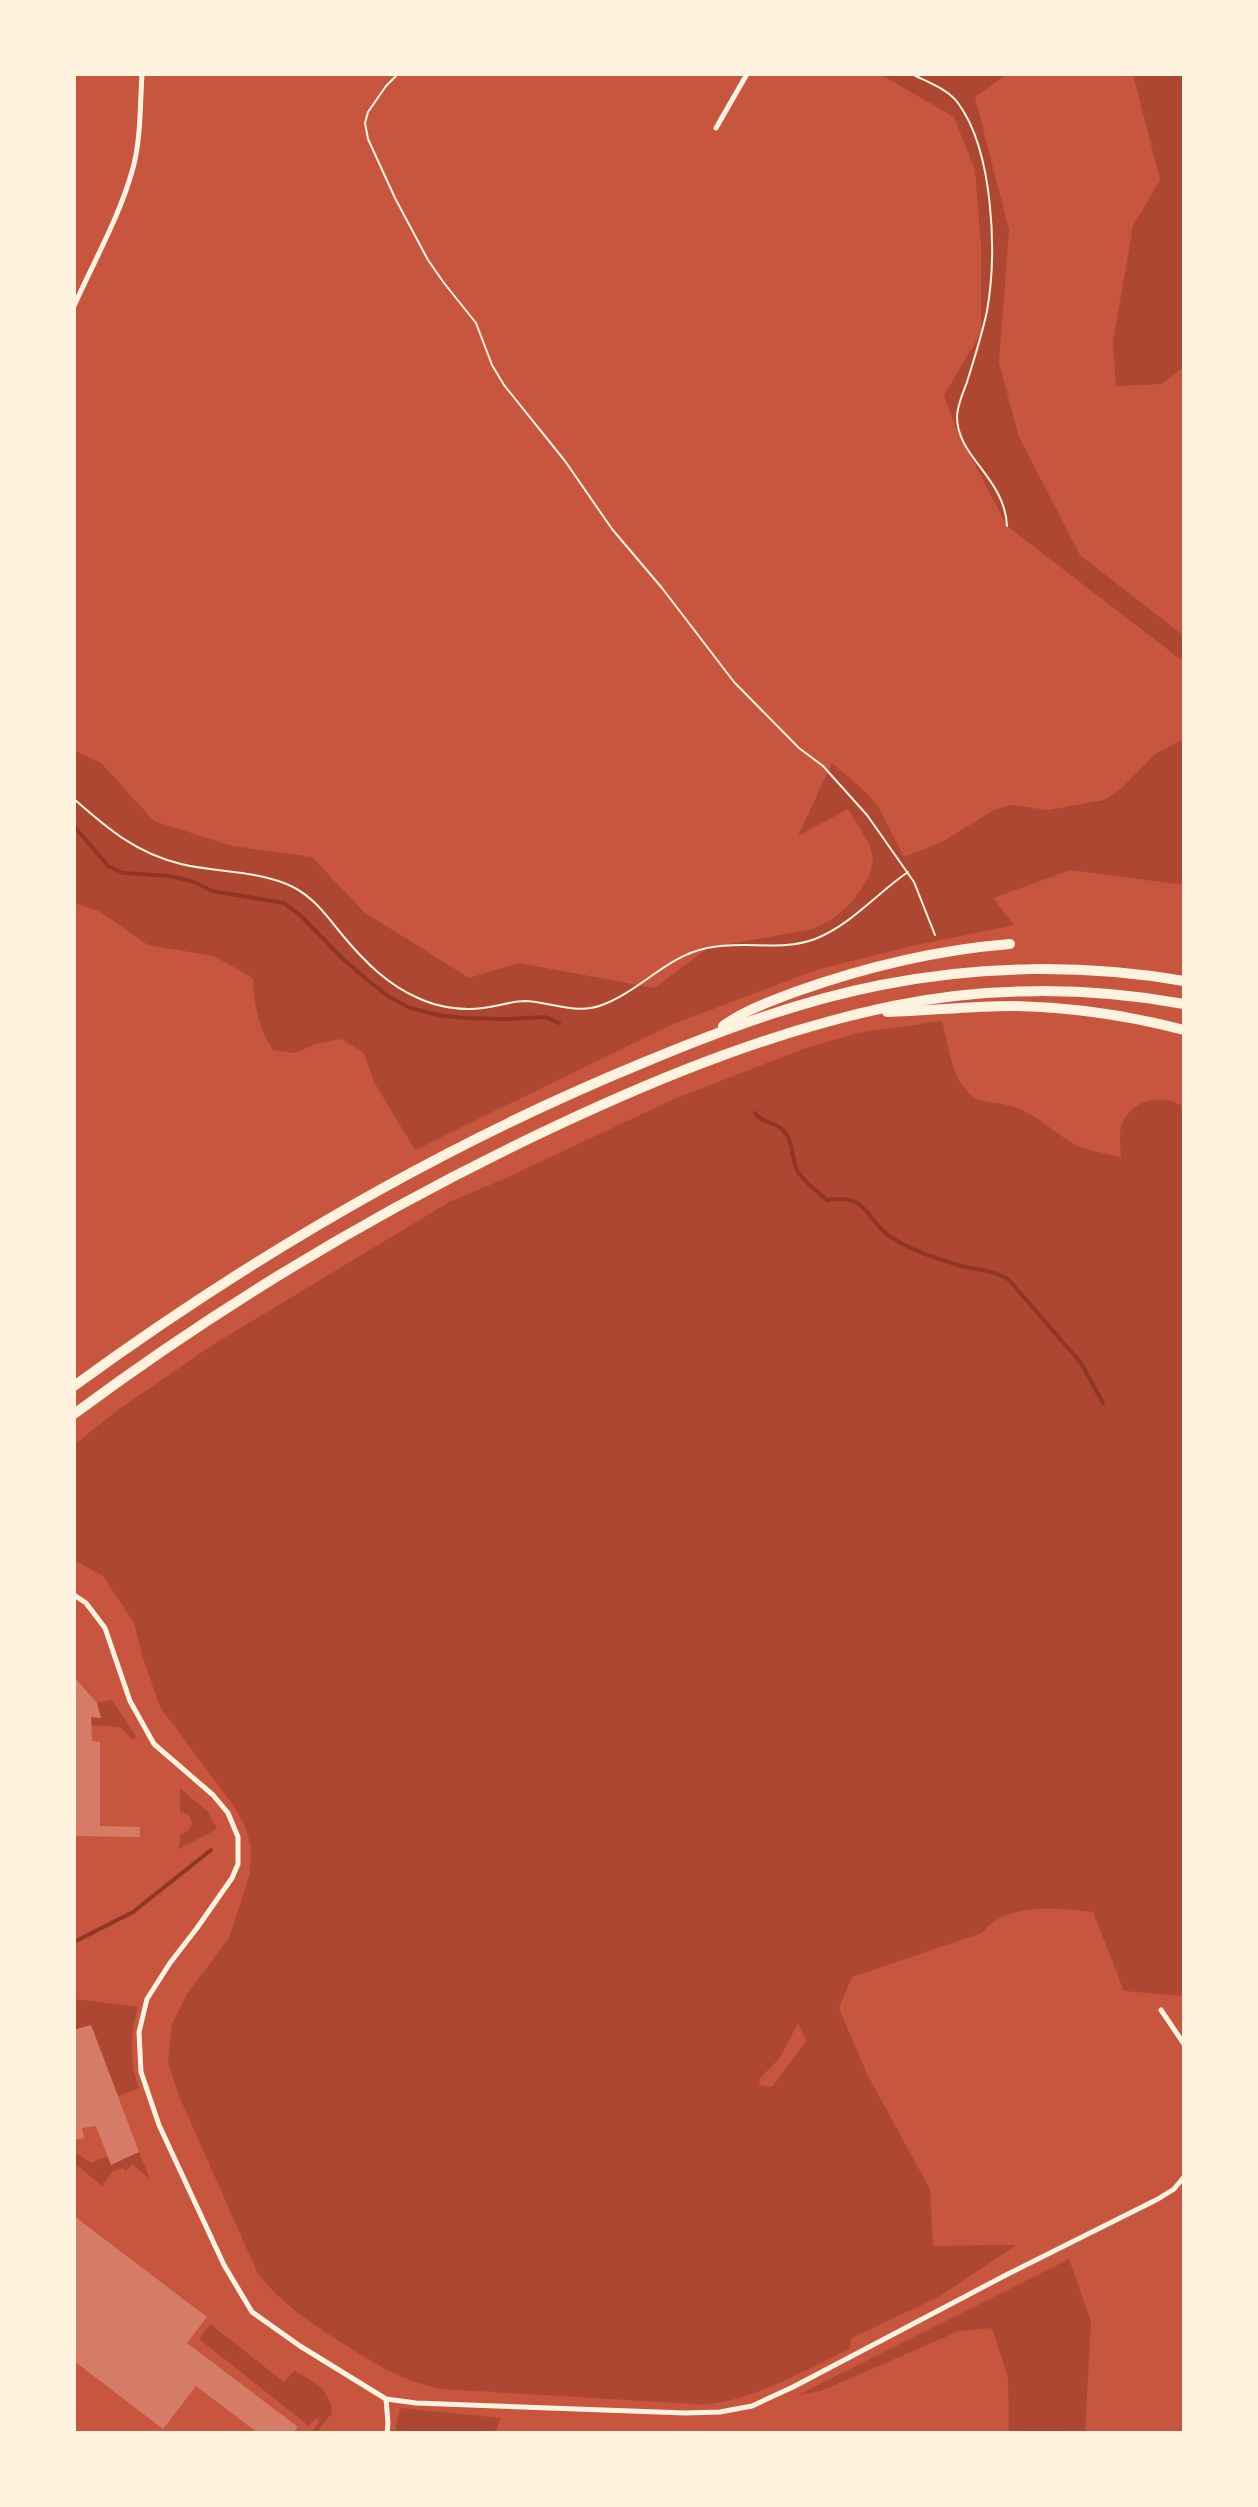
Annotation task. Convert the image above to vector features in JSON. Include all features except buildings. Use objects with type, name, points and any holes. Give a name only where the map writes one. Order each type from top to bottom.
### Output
[{"type":"highway","points":[[712,1034],[749,1009],[841,976],[919,956],[1010,944]]},
{"type":"highway","points":[[74,1386],[209,1292],[373,1194],[534,1111],[712,1034],[839,994],[882,984],[955,974],[1076,970],[1184,981]]},
{"type":"highway","points":[[74,1414],[164,1350],[320,1250],[444,1181],[607,1102],[699,1064],[764,1040],[922,1001],[1018,993],[1103,994],[1184,1004]]},
{"type":"highway","points":[[865,1013],[985,1006],[1047,1007],[1113,1014],[1184,1030]]},
{"type":"street","points":[[74,306],[133,168],[142,74]]},
{"type":"street","points":[[716,128],[747,74]]},
{"type":"street","points":[[74,1595],[86,1603],[105,1628],[130,1701],[154,1744],[213,1795],[228,1813],[238,1837],[238,1864],[232,1878],[147,1999],[139,2032],[141,2072],[159,2125],[224,2265],[252,2312],[386,2399],[416,2403],[685,2413],[720,2412],[752,2406],[1158,2199],[1174,2189],[1184,2177]]},
{"type":"street","points":[[1161,2010],[1184,2044]]},
{"type":"street","points":[[386,2399],[387,2433]]},
{"type":"path","points":[[398,74],[379,95],[366,117],[371,147],[432,266],[476,323],[492,365],[504,385],[565,461],[612,529],[734,682],[799,748],[823,766],[867,815],[908,872],[935,935]]},
{"type":"path","points":[[912,74],[935,85],[957,102],[984,164],[991,236],[987,311],[956,415],[960,435],[1002,497],[1007,526]]},
{"type":"path","points":[[74,799],[126,843],[147,853],[182,864],[256,876],[293,887],[311,898],[385,979],[422,1000],[453,1008],[483,1008],[527,1001],[574,1009],[600,1006],[671,962],[698,951],[721,946],[789,945],[818,938],[853,916],[908,872]]},
{"type":"shaded area","points":[[880,74],[1007,74],[975,97],[1009,230],[999,363],[1019,437],[1080,555],[1184,636],[1184,662],[1007,526],[955,426],[944,395],[981,333],[981,245],[975,170],[954,117]]},
{"type":"shaded area","points":[[1133,74],[1182,74],[1184,79],[1184,367],[1161,384],[1116,386],[1113,342],[1133,226],[1160,180]]},
{"type":"shaded area","points":[[1184,739],[1184,885],[1070,870],[993,898],[1014,925],[816,970],[673,1024],[415,1150],[374,1082],[364,1053],[341,1039],[315,1044],[295,1053],[273,1050],[258,1016],[253,978],[214,956],[148,945],[99,911],[74,903],[74,750],[102,764],[154,821],[232,846],[312,857],[364,912],[469,978],[519,963],[654,988],[708,948],[813,929],[848,906],[861,890],[870,874],[873,859],[870,845],[848,809],[798,836],[832,763],[862,788],[879,808],[904,857],[942,842],[994,810],[1011,805],[1048,810],[1104,800],[1122,788],[1155,754]]},
{"type":"shaded area","points":[[942,1021],[957,1075],[971,1095],[1020,1109],[1079,1147],[1121,1158],[1123,1122],[1136,1106],[1165,1100],[1184,1107],[1184,1996],[1124,1991],[1093,1912],[1064,1909],[1033,1909],[1004,1916],[982,1933],[852,1977],[839,2008],[867,2074],[930,2189],[933,2246],[1016,2245],[940,2296],[852,2338],[849,2349],[782,2382],[711,2404],[440,2389],[412,2381],[387,2370],[316,2326],[276,2294],[258,2274],[179,2096],[168,2062],[172,2024],[187,1994],[229,1938],[250,1874],[251,1846],[245,1826],[233,1805],[160,1707],[134,1623],[103,1576],[74,1560],[74,1445],[115,1412],[211,1346],[449,1202],[674,1099],[806,1048],[857,1033]],"holes":[[[798,2023],[806,2041],[772,2087],[759,2085],[760,2078],[780,2058]]]},
{"type":"shaded area","points":[[112,1700],[137,1738],[133,1740],[120,1727],[91,1725],[91,1717],[101,1717],[97,1703]]},
{"type":"shaded area","points":[[180,1788],[208,1812],[217,1829],[179,1849],[180,1834],[188,1831],[192,1824],[189,1815],[180,1812]]},
{"type":"shaded area","points":[[74,1999],[138,2007],[132,2048],[139,2088],[118,2096],[91,2025],[74,2030]]},
{"type":"shaded area","points":[[139,2152],[150,2179],[132,2164],[126,2171],[123,2168],[113,2171],[102,2186],[74,2163],[74,2155],[77,2154],[91,2163],[107,2156],[111,2164]]},
{"type":"shaded area","points":[[1069,2259],[1091,2321],[1085,2433],[1009,2433],[1008,2378],[992,2328],[959,2331],[821,2391],[798,2395]]},
{"type":"shaded area","points":[[210,2324],[284,2382],[294,2371],[324,2392],[332,2413],[316,2433],[312,2433],[320,2421],[316,2418],[309,2426],[199,2339]]},
{"type":"shaded area","points":[[400,2408],[501,2418],[495,2433],[395,2433]]},
{"type":"waterway","points":[[74,826],[108,866],[123,873],[170,876],[194,882],[212,891],[284,903],[365,978],[389,997],[410,1008],[464,1018],[545,1017],[559,1023]]},
{"type":"waterway","points":[[755,1113],[786,1133],[798,1172],[827,1200],[842,1199],[860,1205],[886,1234],[912,1249],[1009,1280],[1081,1363],[1103,1403]]},
{"type":"waterway","points":[[74,1942],[133,1912],[211,1850]]}]
